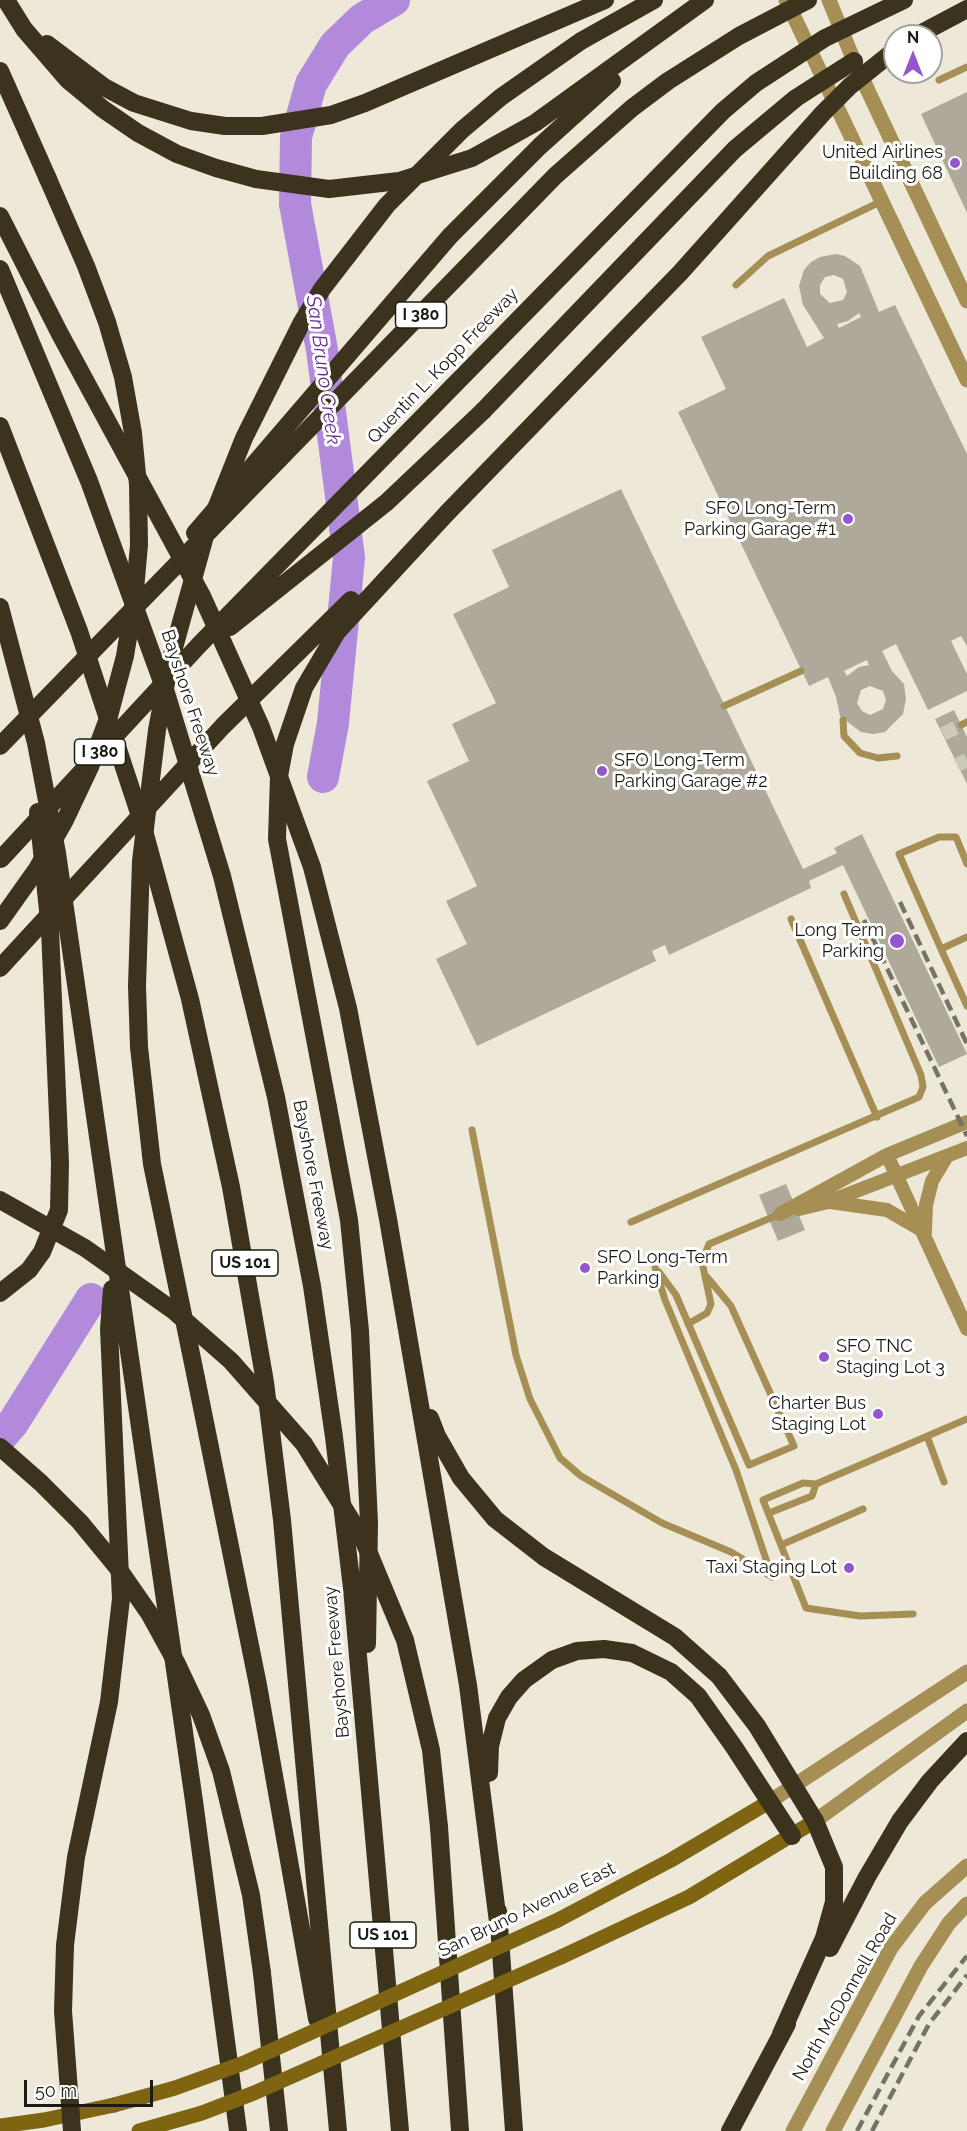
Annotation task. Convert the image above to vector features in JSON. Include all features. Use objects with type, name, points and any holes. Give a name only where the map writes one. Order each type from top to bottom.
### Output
[{"type":"highway","points":[[6,0],[49,46],[104,87],[134,103],[162,113],[225,126],[273,125],[331,115],[605,0]]},
{"type":"highway","points":[[6,0],[44,55],[68,80],[103,109],[177,153],[216,168],[293,186],[329,189],[365,187],[436,172],[502,143],[565,102],[702,2]]},
{"type":"highway","points":[[337,2131],[270,1747],[152,1164],[140,1047],[137,955],[141,861],[157,730],[170,662],[205,536],[244,438],[301,324],[336,270],[387,205],[462,130],[501,97],[581,41],[654,0]]},
{"type":"highway","name":"I 380","points":[[0,746],[573,160],[632,108],[668,81],[739,36],[808,0]]},
{"type":"highway","name":"Quentin L. Kopp Freeway","points":[[0,860],[200,644],[723,111],[756,83],[817,43],[862,18],[904,0]]},
{"type":"highway","points":[[69,674],[292,422],[407,284],[524,160],[702,2]]},
{"type":"highway","points":[[939,24],[967,9]]},
{"type":"highway","points":[[365,1739],[369,1523],[360,1331],[349,1220],[277,839],[277,796],[285,744],[304,688],[337,632],[448,512],[680,273],[823,113],[850,86],[883,60]]},
{"type":"highway","points":[[200,644],[232,626],[387,502],[483,411],[735,150],[795,98],[854,61]]},
{"type":"highway","points":[[0,71],[86,266],[107,322],[123,377],[133,433],[139,545],[125,656],[109,716],[90,767],[65,820],[37,869],[0,921]]},
{"type":"highway","points":[[0,216],[65,344],[202,596],[232,659],[289,800],[312,867],[348,1008],[400,1293],[468,1685],[498,1922]]},
{"type":"highway","name":"Bayshore Freeway","points":[[0,269],[103,517],[166,693],[217,858],[251,987],[293,1182],[325,1362],[347,1549],[400,2131]]},
{"type":"highway","name":"US 101","points":[[0,426],[68,598],[140,816],[190,999],[231,1187],[265,1382],[282,1520],[337,2131]]},
{"type":"highway","points":[[0,968],[273,675],[448,512]]},
{"type":"highway","points":[[0,607],[36,743],[57,853],[199,1836],[238,2131]]},
{"type":"highway","points":[[0,1293],[29,1270],[42,1252],[59,1210],[60,1187],[46,880],[30,755],[6,627]]},
{"type":"highway","points":[[0,1200],[85,1248],[174,1311],[258,1388],[304,1444],[363,1539],[390,1598],[405,1640],[431,1750],[439,1827],[461,2131]]},
{"type":"highway","points":[[71,2123],[63,2011],[65,1945],[76,1857],[109,1702],[121,1599],[109,1329],[114,1252]]},
{"type":"highway","points":[[400,1293],[419,1380],[432,1423],[448,1456],[476,1498],[502,1525],[544,1557],[652,1623],[693,1652],[743,1705],[815,1821],[834,1867],[834,1902],[824,1938],[781,2034]]},
{"type":"highway","points":[[0,1448],[41,1483],[80,1522],[117,1567],[149,1613],[201,1715],[226,1791],[251,1895],[279,2131]]},
{"type":"highway","points":[[514,2131],[489,1774],[492,1738],[497,1718],[509,1697],[524,1680],[552,1660],[590,1649],[618,1650],[645,1658],[671,1672],[691,1689],[708,1709],[792,1836]]},
{"type":"highway","points":[[730,2131],[891,1836],[930,1781],[967,1741]]},
{"type":"main road","name":"San Bruno Avenue East","points":[[0,2126],[71,2123],[114,2105],[184,2086],[244,2063],[558,1920],[671,1860],[769,1802]]},
{"type":"main road","points":[[139,2131],[254,2093],[561,1957],[677,1903],[815,1821]]},
{"type":"street","points":[[786,0],[967,380]]},
{"type":"street","points":[[829,0],[854,61],[967,301]]},
{"type":"street","points":[[780,1214],[887,1155],[967,1122]]},
{"type":"street","points":[[780,1214],[828,1202],[967,1148]]},
{"type":"street","points":[[887,1155],[925,1232],[967,1329]]},
{"type":"street","points":[[925,1232],[926,1205],[932,1181],[947,1156]]},
{"type":"street","points":[[828,1202],[886,1210],[925,1232]]},
{"type":"street","name":"San Bruno Avenue East","points":[[769,1802],[967,1672]]},
{"type":"street","points":[[815,1821],[967,1711]]},
{"type":"street","name":"North McDonnell Road","points":[[793,2131],[859,2003],[901,1932],[925,1903],[967,1866]]},
{"type":"street","points":[[833,2131],[921,1966],[950,1923],[967,1904]]},
{"type":"lane","points":[[943,78],[967,67]]},
{"type":"lane","points":[[736,285],[768,256],[882,201]]},
{"type":"lane","points":[[724,706],[801,671]]},
{"type":"lane","points":[[843,720],[844,736],[860,753],[878,758],[897,756]]},
{"type":"lane","points":[[967,864],[956,837],[939,837],[899,854],[967,1006]]},
{"type":"lane","points":[[631,1222],[920,1098],[923,1087],[921,1075],[844,894]]},
{"type":"lane","points":[[791,919],[877,1117]]},
{"type":"lane","points":[[940,949],[967,937]]},
{"type":"lane","points":[[472,1130],[516,1355],[530,1399],[560,1458],[581,1476],[662,1523],[731,1552],[771,1577],[736,1470],[665,1300],[655,1267],[676,1295],[749,1465],[794,1446],[731,1306],[707,1277]]},
{"type":"lane","points":[[688,1324],[707,1313],[711,1304],[702,1262],[709,1244],[780,1214]]},
{"type":"lane","points":[[913,1614],[861,1616],[806,1608],[763,1500],[803,1483],[816,1484],[967,1419]]},
{"type":"lane","points":[[927,1436],[944,1482]]},
{"type":"lane","points":[[769,1513],[812,1496],[816,1484]]},
{"type":"lane","points":[[781,1545],[862,1509]]},
{"type":"building","name":"United Airlines Building 68","points":[[967,92],[967,213],[921,114]]},
{"type":"building","name":"SFO Long-Term Parking Garage #1","points":[[836,254],[845,256],[860,266],[879,312],[895,305],[967,454],[967,646],[961,636],[951,641],[967,674],[967,691],[928,710],[896,644],[882,651],[892,671],[904,684],[906,699],[903,714],[885,732],[873,734],[861,732],[840,716],[828,677],[809,686],[678,412],[726,389],[701,337],[784,298],[807,347],[824,338],[803,305],[799,286],[804,270],[820,257]],"holes":[[[834,275],[843,279],[847,292],[843,300],[830,303],[820,294],[820,285],[825,277]],[[859,313],[861,317],[839,328],[837,324],[848,321]],[[867,660],[869,665],[859,667],[847,676],[844,671]],[[870,686],[883,691],[886,700],[883,709],[870,715],[862,711],[857,703],[861,690]]]},
{"type":"building","name":"SFO Long-Term Parking Garage #2","points":[[621,489],[803,869],[837,853],[834,848],[862,834],[967,1054],[939,1067],[843,865],[809,881],[811,888],[669,955],[665,945],[652,951],[656,961],[477,1046],[436,959],[467,944],[446,901],[477,886],[427,781],[469,761],[452,724],[496,703],[453,614],[509,587],[492,550]]},
{"type":"building","points":[[954,710],[967,737],[967,784],[935,719]]},
{"type":"building","points":[[786,1184],[805,1230],[778,1241],[759,1195]]},
{"type":"waterway","name":"San Bruno Creek","points":[[323,777],[333,723],[349,558],[322,350],[295,204],[296,137],[311,84],[335,45],[362,19],[394,0]]},
{"type":"waterway","name":"San Bruno Creek","points":[[0,1438],[13,1423],[91,1299]]},
{"type":"tunnel","points":[[943,734],[961,725]]},
{"type":"tunnel","points":[[957,765],[967,760]]},
{"type":"railway","points":[[900,902],[967,1044]]},
{"type":"railway","points":[[864,920],[967,1136]]},
{"type":"railway","points":[[857,2131],[919,2016],[967,1956]]},
{"type":"railway","points":[[872,2131],[929,2024],[967,1975]]},
{"type":"place","name":"United Airlines Building 68","points":[[955,163]]},
{"type":"place","name":"SFO Long-Term Parking Garage #1","points":[[848,519]]},
{"type":"place","name":"SFO Long-Term Parking Garage #2","points":[[602,771]]},
{"type":"place","name":"Long Term Parking","points":[[897,941]]},
{"type":"place","name":"SFO Long-Term Parking","points":[[585,1268]]},
{"type":"place","name":"SFO TNC Staging Lot 3","points":[[824,1357]]},
{"type":"place","name":"Charter Bus Staging Lot","points":[[878,1414]]},
{"type":"place","name":"Taxi Staging Lot","points":[[849,1568]]}]
